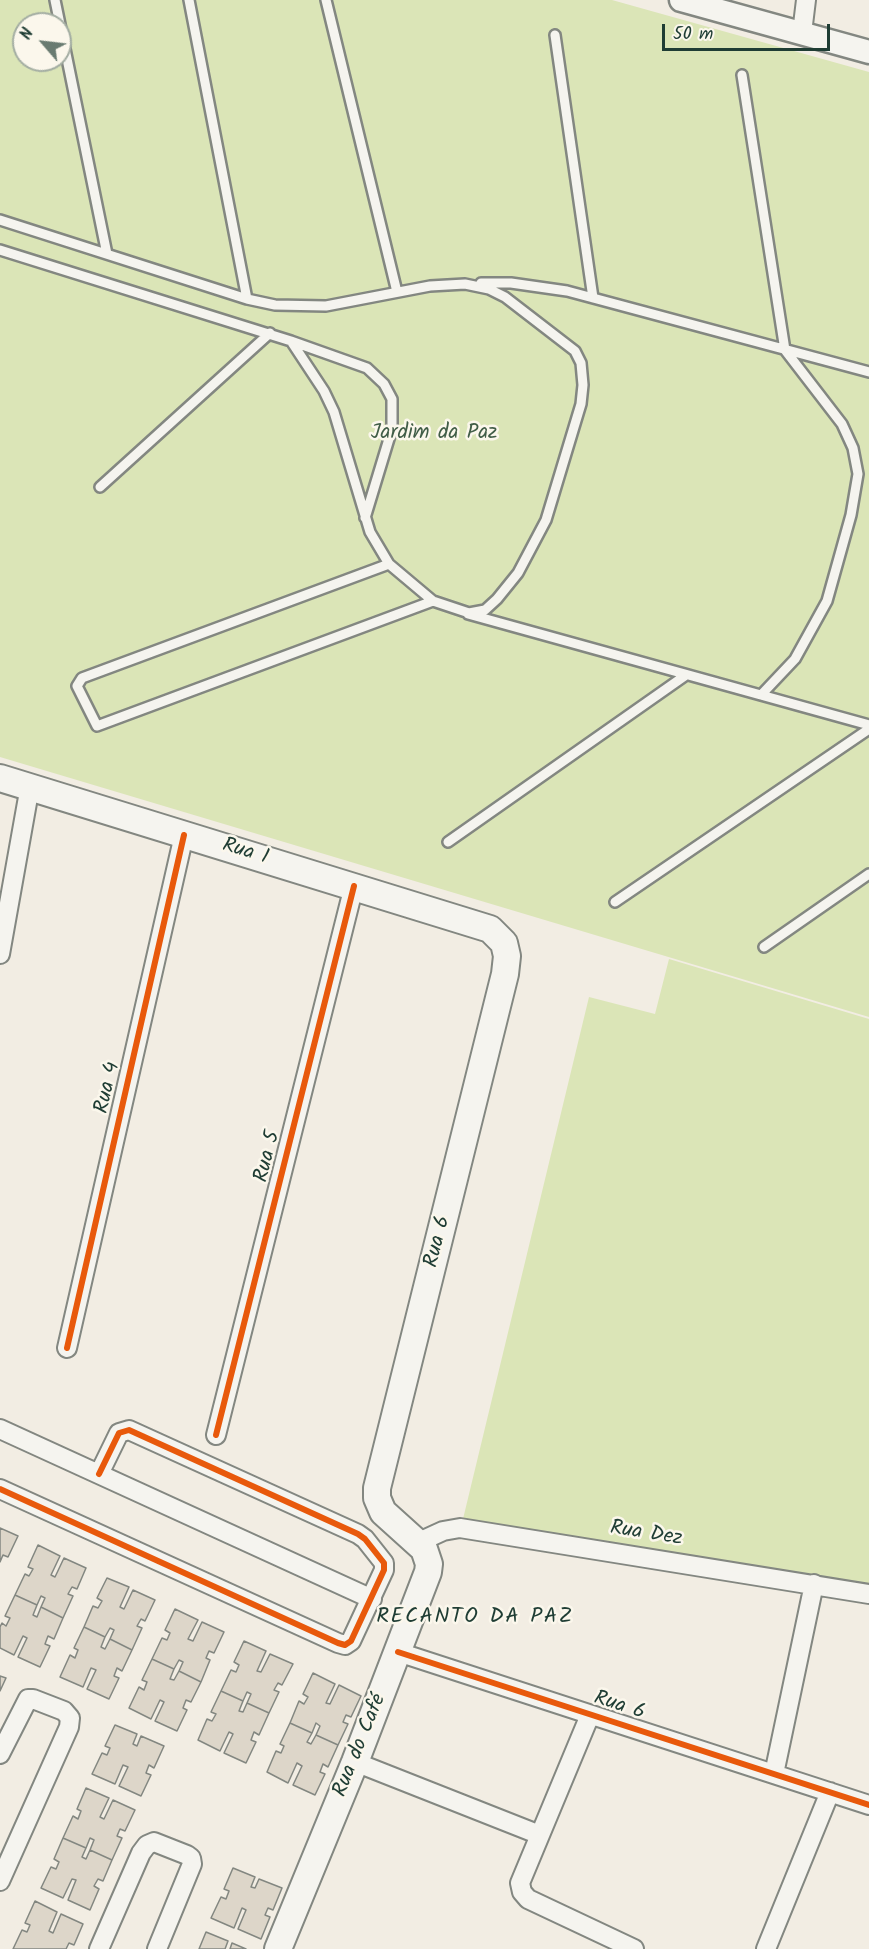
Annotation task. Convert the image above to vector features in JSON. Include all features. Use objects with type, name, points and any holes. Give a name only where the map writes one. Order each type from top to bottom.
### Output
[{"type":"main road","name":"Rua 1","points":[[0,778],[490,929]]},
{"type":"main road","name":"Rua 6","points":[[420,1542],[383,1512],[377,1498],[377,1488],[505,974],[507,956],[504,943],[490,929]]},
{"type":"main road","name":"Rua do Café","points":[[278,1949],[355,1762],[428,1572],[427,1556],[420,1542]]},
{"type":"street","points":[[681,0],[869,52]]},
{"type":"street","points":[[802,33],[806,0]]},
{"type":"street","points":[[0,954],[30,786]]},
{"type":"street","name":"Rua 4","points":[[67,1348],[184,835]]},
{"type":"street","name":"Rua 5","points":[[216,1435],[354,886]]},
{"type":"street","points":[[0,1429],[372,1599]]},
{"type":"street","points":[[0,1489],[338,1643],[345,1645],[351,1641],[382,1576],[384,1563],[358,1534],[129,1430],[119,1433],[99,1474]]},
{"type":"street","name":"Rua Dez","points":[[420,1542],[450,1528],[460,1528],[869,1594]]},
{"type":"street","points":[[774,1774],[814,1584]]},
{"type":"street","name":"Rua 6","points":[[398,1652],[869,1805]]},
{"type":"street","points":[[0,1754],[28,1699],[64,1711],[70,1718],[69,1727],[0,1881]]},
{"type":"street","points":[[590,1714],[520,1883],[522,1892],[528,1899],[634,1949]]},
{"type":"street","points":[[355,1762],[540,1835]]},
{"type":"street","points":[[766,1949],[831,1792]]},
{"type":"street","points":[[99,1949],[141,1853],[147,1845],[154,1842],[186,1855],[191,1858],[192,1864],[157,1949]]},
{"type":"lane","points":[[55,0],[107,254]]},
{"type":"lane","points":[[189,0],[248,299]]},
{"type":"lane","points":[[326,0],[397,292]]},
{"type":"lane","points":[[555,35],[593,298]]},
{"type":"lane","points":[[742,75],[785,350],[842,424],[854,448],[858,474],[851,514],[826,601],[795,659],[761,695]]},
{"type":"lane","points":[[0,220],[248,299],[274,305],[326,306],[397,292],[465,284],[536,285],[593,298],[869,372]]},
{"type":"lane","points":[[0,250],[270,333],[367,368],[384,384],[392,399],[392,429],[365,518]]},
{"type":"lane","points":[[454,610],[469,613],[485,610],[511,582],[531,550],[546,520],[581,404],[583,385],[581,363],[574,351],[556,334],[489,288],[465,284]]},
{"type":"lane","points":[[100,487],[270,333]]},
{"type":"lane","points":[[291,341],[324,391],[334,412],[370,532],[389,564],[433,601],[454,610],[869,727]]},
{"type":"lane","points":[[389,564],[82,678],[77,687],[97,726],[433,601]]},
{"type":"lane","points":[[448,842],[686,675]]},
{"type":"lane","points":[[615,902],[869,727]]},
{"type":"lane","points":[[764,947],[869,874]]},
{"type":"green space","name":"Jardim da Paz","points":[[0,0],[612,0],[869,72],[869,1017],[0,757]]},
{"type":"green space","points":[[669,959],[869,1019],[869,1587],[463,1519],[589,997],[655,1014]]},
{"type":"building","points":[[0,1528],[18,1536],[8,1557],[3,1555],[0,1562]]},
{"type":"building","points":[[38,1545],[60,1556],[51,1575],[55,1577],[64,1558],[86,1568],[77,1589],[72,1587],[68,1594],[73,1596],[63,1618],[41,1607],[45,1598],[41,1596],[37,1605],[15,1595],[25,1574],[29,1576],[33,1569],[28,1567]]},
{"type":"building","points":[[107,1578],[129,1587],[120,1607],[124,1609],[133,1590],[155,1600],[145,1621],[141,1619],[137,1626],[142,1628],[132,1650],[110,1639],[114,1630],[110,1628],[105,1637],[84,1627],[93,1606],[98,1608],[102,1601],[97,1598]]},
{"type":"building","points":[[15,1595],[37,1605],[33,1615],[37,1617],[41,1607],[63,1618],[54,1639],[48,1636],[45,1644],[50,1646],[40,1667],[18,1657],[27,1638],[23,1636],[14,1655],[0,1648],[0,1627],[2,1623],[6,1626],[10,1618],[5,1616]]},
{"type":"building","points":[[175,1609],[198,1620],[188,1639],[193,1641],[202,1622],[224,1632],[214,1653],[209,1651],[206,1658],[210,1660],[201,1682],[179,1671],[183,1662],[179,1660],[174,1669],[152,1659],[162,1638],[167,1640],[170,1633],[165,1630]]},
{"type":"building","points":[[84,1627],[105,1637],[101,1647],[105,1649],[110,1639],[132,1650],[122,1671],[117,1668],[114,1676],[119,1678],[109,1699],[87,1689],[96,1670],[91,1668],[83,1687],[60,1677],[70,1655],[75,1658],[78,1650],[74,1648]]},
{"type":"building","points":[[244,1641],[266,1651],[257,1671],[261,1672],[270,1654],[293,1664],[282,1685],[278,1683],[274,1690],[279,1692],[269,1713],[247,1703],[251,1694],[247,1692],[243,1701],[221,1691],[231,1670],[236,1672],[239,1665],[234,1662]]},
{"type":"building","points":[[152,1659],[174,1669],[170,1679],[174,1680],[179,1671],[201,1682],[191,1702],[186,1700],[183,1708],[187,1710],[177,1731],[155,1721],[164,1702],[160,1700],[151,1719],[129,1708],[139,1687],[144,1690],[147,1682],[142,1680]]},
{"type":"building","points":[[313,1673],[335,1684],[326,1703],[330,1704],[339,1685],[361,1696],[351,1717],[346,1715],[343,1722],[348,1724],[338,1745],[316,1735],[320,1726],[316,1723],[312,1733],[290,1723],[299,1701],[304,1704],[308,1697],[303,1694]]},
{"type":"building","points":[[0,1676],[6,1678],[0,1691]]},
{"type":"building","points":[[221,1691],[243,1701],[239,1711],[243,1712],[247,1703],[269,1713],[259,1735],[254,1732],[251,1740],[256,1742],[246,1763],[224,1753],[233,1734],[229,1732],[220,1751],[198,1740],[207,1719],[212,1721],[216,1714],[211,1712]]},
{"type":"building","points":[[290,1723],[312,1733],[307,1742],[311,1744],[316,1735],[338,1745],[328,1767],[323,1764],[320,1772],[325,1774],[315,1795],[293,1785],[302,1766],[297,1763],[288,1783],[267,1772],[276,1751],[281,1753],[284,1746],[280,1744]]},
{"type":"building","points":[[115,1725],[137,1734],[133,1744],[137,1746],[141,1736],[164,1746],[154,1768],[149,1765],[146,1773],[151,1775],[141,1796],[119,1786],[128,1767],[123,1765],[115,1784],[92,1774],[102,1753],[107,1755],[110,1748],[105,1746]]},
{"type":"building","points":[[86,1788],[109,1798],[100,1817],[104,1819],[113,1800],[135,1810],[125,1831],[120,1829],[117,1836],[122,1838],[112,1860],[90,1850],[94,1840],[90,1838],[86,1848],[63,1838],[73,1816],[78,1819],[81,1811],[77,1809]]},
{"type":"building","points":[[63,1838],[86,1848],[82,1857],[86,1859],[90,1850],[112,1860],[103,1881],[98,1879],[94,1886],[99,1889],[90,1910],[68,1900],[76,1880],[72,1879],[63,1898],[41,1888],[51,1867],[56,1869],[59,1862],[54,1859]]},
{"type":"building","points":[[233,1868],[255,1877],[251,1887],[255,1888],[259,1879],[282,1888],[273,1910],[268,1908],[265,1915],[270,1917],[261,1939],[238,1929],[246,1910],[242,1908],[234,1928],[211,1918],[221,1897],[226,1899],[229,1891],[224,1889]]},
{"type":"building","points":[[35,1901],[57,1912],[49,1931],[53,1933],[61,1914],[83,1924],[74,1945],[69,1943],[66,1949],[13,1949],[22,1930],[27,1932],[30,1925],[25,1923]]},
{"type":"building","points":[[206,1932],[228,1941],[225,1949],[199,1949]]},
{"type":"building","points":[[232,1943],[246,1949],[230,1949]]},
{"type":"cycle path","points":[[67,1348],[184,835]]},
{"type":"cycle path","points":[[216,1435],[354,886]]},
{"type":"cycle path","points":[[0,1489],[338,1643],[345,1645],[351,1641],[384,1570],[384,1563],[365,1539],[358,1534],[129,1430],[119,1433],[99,1474]]},
{"type":"cycle path","points":[[398,1652],[869,1805]]},
{"type":"district","name":"RECANTO DA PAZ","points":[[475,1618]]}]
